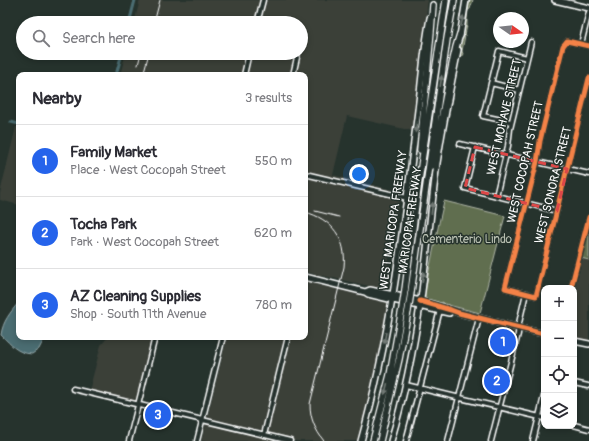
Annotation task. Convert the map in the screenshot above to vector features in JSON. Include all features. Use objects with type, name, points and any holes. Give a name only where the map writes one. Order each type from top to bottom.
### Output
[{"type":"highway","name":"MARICOPA FREEWAY","points":[[408,291],[419,180],[446,0]]},
{"type":"highway","name":"MARICOPA FREEWAY","points":[[380,441],[399,359],[405,310],[454,0]]},
{"type":"highway","points":[[419,180],[433,2]]},
{"type":"highway","points":[[425,189],[429,183],[452,65],[460,34]]},
{"type":"highway","name":"MARICOPA FREEWAY","points":[[373,441],[405,310]]},
{"type":"main road","points":[[391,441],[406,385],[420,304],[437,164],[467,0]]},
{"type":"main road","points":[[555,0],[589,8]]},
{"type":"main road","name":"WEST MARICOPA FREEWAY","points":[[361,441],[378,375],[393,298],[428,29],[433,2]]},
{"type":"main road","points":[[308,278],[364,292],[370,290],[393,298],[440,309],[451,310],[541,333]]},
{"type":"main road","points":[[577,342],[589,344]]},
{"type":"street","points":[[259,16],[263,0]]},
{"type":"street","points":[[589,12],[581,44],[589,46]]},
{"type":"street","name":"WEST COCOPAH STREET","points":[[526,293],[505,288],[537,162],[541,135],[562,53],[567,41],[581,44]]},
{"type":"street","name":"WEST MOHAVE STREET","points":[[496,196],[508,146],[511,122],[531,42]]},
{"type":"street","points":[[511,122],[483,116],[499,51],[527,58]]},
{"type":"street","points":[[245,72],[247,60]]},
{"type":"street","points":[[294,72],[296,60]]},
{"type":"street","name":"WEST SONORA STREET","points":[[526,293],[536,296],[589,78]]},
{"type":"street","points":[[491,83],[519,90]]},
{"type":"street","points":[[460,144],[589,174]]},
{"type":"street","points":[[475,147],[465,188],[557,211]]},
{"type":"street","points":[[308,175],[407,198]]},
{"type":"street","points":[[572,285],[589,217]]},
{"type":"street","points":[[491,441],[526,293]]},
{"type":"street","points":[[406,441],[440,309]]},
{"type":"street","points":[[448,441],[479,318]]},
{"type":"street","points":[[129,441],[154,340]]},
{"type":"street","points":[[197,441],[222,340]]},
{"type":"street","points":[[264,435],[287,340]]},
{"type":"street","points":[[577,384],[588,386]]},
{"type":"street","points":[[406,385],[539,417]]},
{"type":"street","points":[[72,388],[290,441]]},
{"type":"street","points":[[533,441],[541,409]]},
{"type":"street","points":[[577,426],[589,429]]},
{"type":"highlighted area","points":[[475,147],[567,169],[557,211],[465,188]]},
{"type":"shaded area","points":[[140,0],[428,0],[413,131],[347,116],[333,175],[401,192],[383,289],[308,273],[308,72],[121,72],[124,60],[308,60],[308,16],[136,16]]},
{"type":"shaded area","points":[[16,127],[16,204],[0,200],[0,193]]},
{"type":"shaded area","points":[[581,258],[589,260],[589,342],[577,339],[577,285],[575,285]]},
{"type":"shaded area","points":[[308,282],[385,301],[388,304],[369,401],[358,441],[201,441],[226,340],[308,340]]},
{"type":"shaded area","points":[[499,324],[517,328],[513,350],[494,345]]},
{"type":"shaded area","points":[[105,340],[153,340],[139,398],[136,401],[89,391],[101,345]]},
{"type":"green space","points":[[470,0],[473,0],[470,9],[468,10]]},
{"type":"green space","points":[[468,10],[462,51],[463,54],[461,57],[460,50]]},
{"type":"green space","name":"Cementerio Lindo","points":[[444,201],[505,216],[480,313],[444,304],[442,302],[442,304],[426,300],[424,295]]},
{"type":"green space","points":[[589,228],[589,260],[581,258]]},
{"type":"water","points":[[16,306],[16,340],[44,340],[39,349],[32,354],[18,350],[1,335],[5,321]]},
{"type":"waterway","points":[[131,16],[135,0]]},
{"type":"waterway","points":[[117,72],[120,60]]},
{"type":"waterway","points":[[11,122],[16,123]]},
{"type":"railway","points":[[156,16],[160,0]]},
{"type":"railway","points":[[138,65],[139,60]]},
{"type":"railway","points":[[144,72],[147,60]]},
{"type":"railway","points":[[315,211],[339,217]]},
{"type":"railway","points":[[308,213],[323,220],[336,232],[343,248],[344,257],[344,267],[310,404],[314,424],[324,441]]},
{"type":"cycle path","points":[[589,46],[567,41],[563,46],[540,141],[537,162],[505,288],[536,296],[589,78]]},
{"type":"cycle path","points":[[572,285],[589,217]]},
{"type":"cycle path","points":[[420,301],[459,313],[541,333]]},
{"type":"place","name":"Family Market","points":[[503,342]]},
{"type":"place","name":"Tocha Park","points":[[497,381]]},
{"type":"place","name":"AZ Cleaning Supplies","points":[[158,415]]}]
